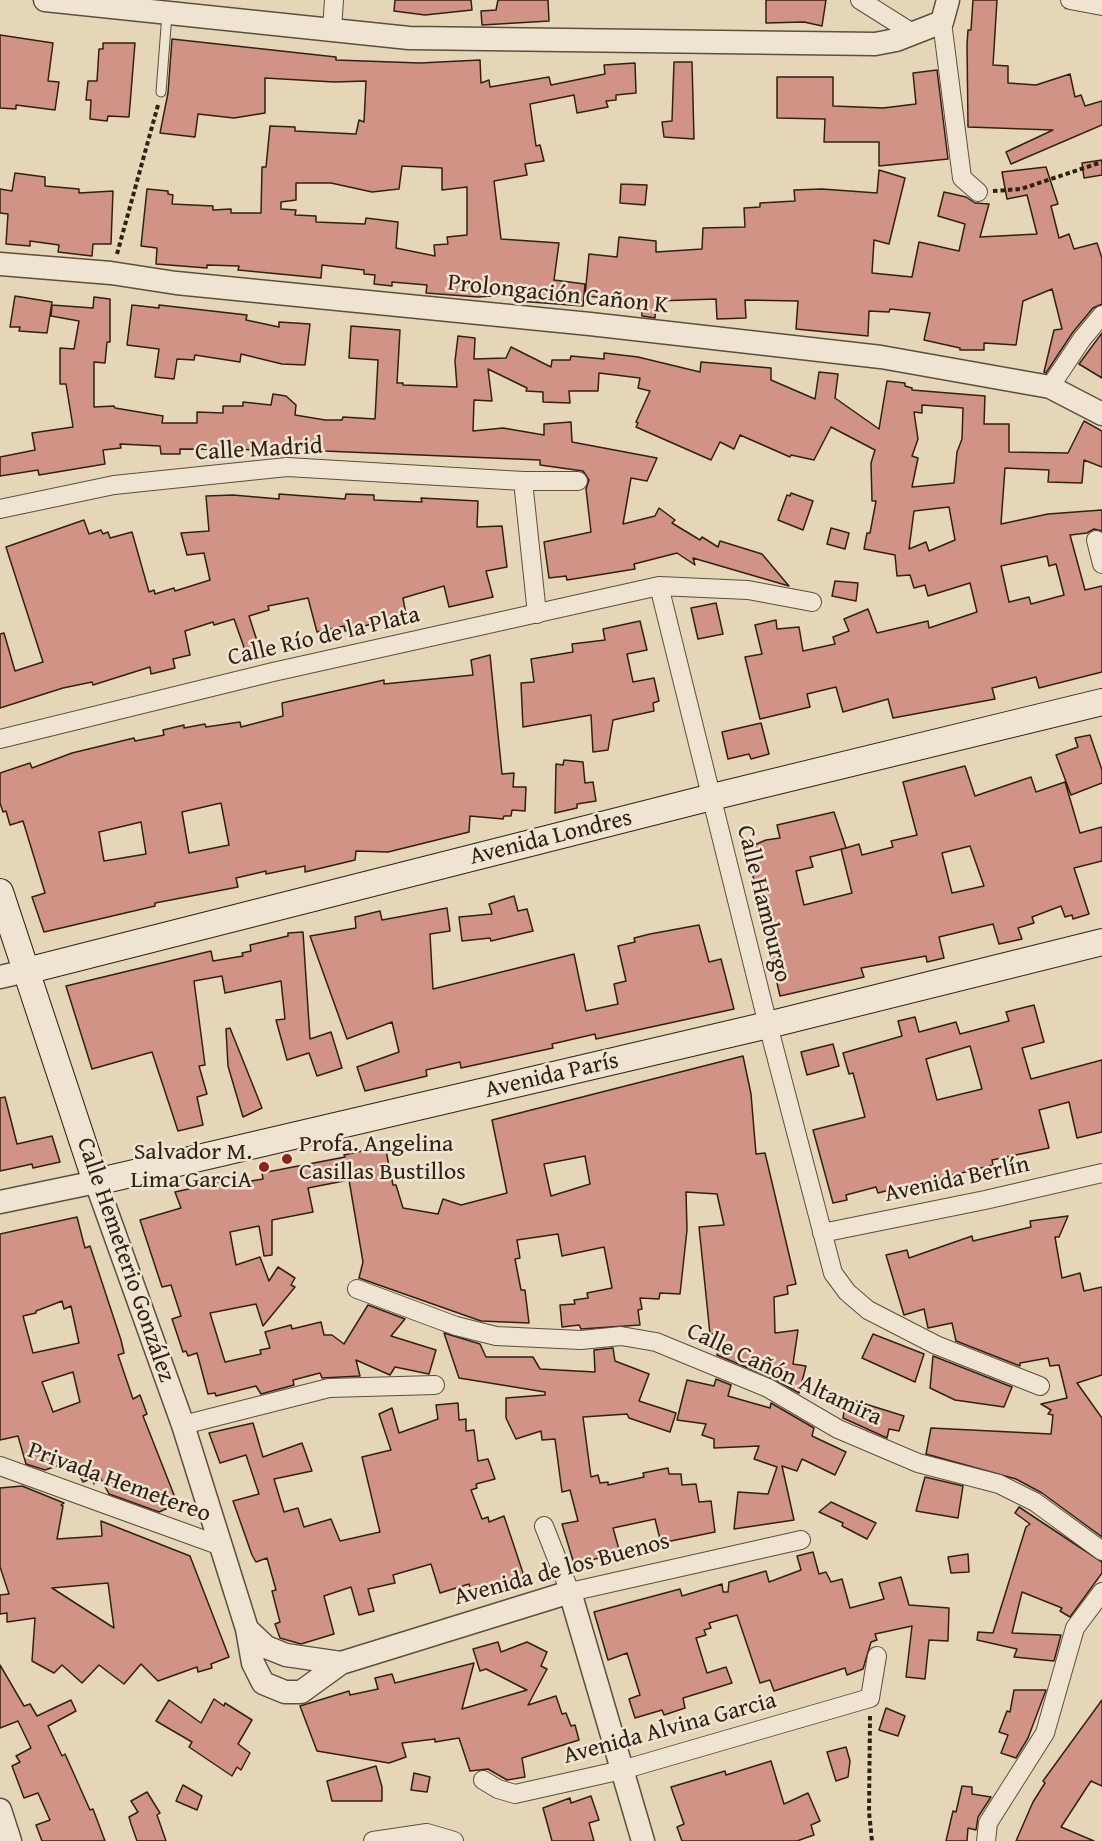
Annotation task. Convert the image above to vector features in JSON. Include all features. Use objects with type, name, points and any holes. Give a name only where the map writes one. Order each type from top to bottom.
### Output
[{"type":"main road","name":"Avenida Londres","points":[[26,971],[712,797],[1102,702]]},
{"type":"main road","name":"Calle Hemeterio González","points":[[0,892],[96,1182]]},
{"type":"main road","name":"Avenida París","points":[[96,1182],[768,1025],[1102,942]]},
{"type":"street","points":[[45,0],[410,38],[486,40],[875,44],[914,34],[942,22]]},
{"type":"street","points":[[332,29],[334,0]]},
{"type":"street","points":[[860,0],[914,34]]},
{"type":"street","points":[[948,0],[942,22],[962,178],[978,192]]},
{"type":"street","points":[[1070,0],[1102,6]]},
{"type":"street","name":"Prolongación Cañon K","points":[[0,264],[111,273],[176,283],[590,324],[881,357],[1050,387],[1102,414]]},
{"type":"street","points":[[1050,387],[1082,339],[1102,315]]},
{"type":"street","name":"Calle Madrid","points":[[0,509],[114,486],[286,467],[524,481],[578,481]]},
{"type":"street","points":[[524,481],[537,614]]},
{"type":"street","points":[[1096,540],[1102,564]]},
{"type":"street","name":"Calle Río de la Plata","points":[[0,739],[273,672],[659,586],[748,590],[812,602]]},
{"type":"street","name":"Calle Hamburgo","points":[[659,586],[768,1025],[833,1272],[847,1292],[868,1310],[936,1345],[1040,1386]]},
{"type":"street","name":"Avenida Londres","points":[[0,977],[26,971]]},
{"type":"street","name":"Avenida Berlín","points":[[822,1233],[1102,1173]]},
{"type":"street","name":"Avenida París","points":[[0,1202],[96,1182]]},
{"type":"street","name":"Calle Hemeterio González","points":[[96,1182],[183,1425],[247,1629]]},
{"type":"street","name":"Calle Cañón Altamira","points":[[357,1289],[456,1326],[496,1336],[581,1340],[621,1336],[656,1342],[768,1388],[838,1429],[918,1463],[999,1484],[1035,1502],[1102,1551]]},
{"type":"street","points":[[183,1425],[329,1388],[435,1384]]},
{"type":"street","name":"Privada Hemetereo","points":[[0,1466],[221,1546]]},
{"type":"street","points":[[544,1526],[570,1592],[643,1841]]},
{"type":"street","name":"Avenida de los Buenos","points":[[247,1629],[253,1663],[263,1683],[285,1692],[301,1692],[341,1663],[570,1592],[801,1540]]},
{"type":"street","points":[[986,1841],[988,1823],[1045,1733],[1075,1628],[1102,1592]]},
{"type":"street","name":"Avenida de los Buenos","points":[[247,1629],[266,1647],[286,1655],[341,1663]]},
{"type":"street","points":[[870,1698],[877,1656]]},
{"type":"street","name":"Avenida Alvina Garcia","points":[[483,1780],[498,1789],[516,1794],[622,1770],[870,1698]]},
{"type":"street","points":[[0,1810],[10,1841]]},
{"type":"street","points":[[373,1841],[427,1833],[454,1841]]},
{"type":"lane","points":[[161,92],[167,11]]},
{"type":"path","points":[[111,273],[161,92]]},
{"type":"path","points":[[978,192],[1021,189],[1102,162]]},
{"type":"path","points":[[870,1698],[869,1812],[872,1841]]},
{"type":"building","points":[[395,0],[471,0],[472,10],[425,15],[394,11]]},
{"type":"building","points":[[498,0],[548,0],[549,21],[482,25],[481,11],[496,10]]},
{"type":"building","points":[[766,0],[826,0],[822,26],[804,22],[766,23]]},
{"type":"building","points":[[973,0],[997,0],[993,65],[1008,66],[1008,83],[1036,85],[1070,74],[1075,97],[1081,95],[1085,106],[1102,101],[1102,125],[1011,164],[1006,152],[1053,130],[968,127],[967,44],[968,30],[971,30]]},
{"type":"building","points":[[0,35],[53,43],[48,81],[59,82],[55,110],[16,105],[16,109],[0,108]]},
{"type":"building","points":[[172,39],[336,57],[336,60],[420,63],[480,60],[481,83],[489,80],[490,87],[549,77],[551,85],[605,74],[604,65],[635,63],[636,93],[616,95],[616,100],[606,101],[608,107],[577,113],[574,95],[530,104],[536,146],[540,145],[544,161],[525,164],[527,175],[494,181],[501,239],[559,243],[554,280],[585,284],[583,306],[518,301],[518,294],[478,297],[426,293],[427,285],[392,282],[392,286],[374,284],[375,275],[364,274],[364,270],[322,265],[321,278],[238,270],[239,266],[207,265],[207,268],[156,264],[157,248],[141,246],[147,189],[168,191],[168,194],[173,195],[172,204],[213,206],[213,210],[231,209],[231,213],[261,213],[262,167],[266,167],[270,126],[295,127],[295,131],[356,134],[359,120],[364,122],[366,81],[334,82],[265,78],[265,113],[234,118],[198,114],[195,137],[160,133],[168,93]],"holes":[[[402,166],[442,168],[442,190],[467,187],[467,235],[447,237],[448,244],[434,245],[435,256],[396,248],[398,222],[366,218],[365,224],[316,222],[316,216],[295,215],[296,210],[281,209],[281,202],[296,200],[296,183],[331,183],[372,192],[399,189]]]},
{"type":"building","points":[[103,43],[135,43],[129,117],[108,116],[107,121],[90,119],[91,100],[86,100],[88,81],[97,81],[99,49],[103,49]]},
{"type":"building","points":[[674,62],[692,62],[694,139],[664,137],[662,122],[672,121]]},
{"type":"building","points":[[937,70],[948,159],[879,166],[879,142],[824,142],[825,119],[777,118],[777,77],[833,77],[833,106],[883,108],[916,104],[913,73]]},
{"type":"building","points":[[1102,160],[1102,175],[1084,178],[1082,163]]},
{"type":"building","points":[[1046,167],[1058,204],[1051,206],[1059,238],[1069,234],[1074,249],[1097,243],[1102,258],[1102,304],[1093,308],[1073,332],[1046,373],[1044,372],[1054,330],[1062,329],[1052,289],[1023,301],[1016,345],[984,343],[984,350],[960,350],[960,348],[924,340],[930,313],[890,309],[889,312],[869,311],[868,336],[796,329],[798,301],[745,300],[746,318],[717,319],[716,299],[656,301],[655,318],[642,316],[641,301],[585,296],[589,254],[617,257],[619,237],[656,241],[656,252],[702,249],[703,228],[745,227],[744,208],[760,207],[760,203],[795,201],[794,190],[822,189],[877,193],[879,170],[905,178],[889,244],[874,240],[872,273],[912,277],[919,242],[959,251],[965,224],[938,216],[944,192],[966,197],[975,203],[989,204],[980,237],[1037,234],[1027,195],[1007,199],[1002,172]]},
{"type":"building","points":[[15,173],[45,177],[45,186],[79,189],[79,193],[113,191],[111,244],[93,244],[92,256],[58,252],[59,245],[30,241],[30,246],[6,244],[8,214],[0,213],[0,189],[12,191]]},
{"type":"building","points":[[621,184],[647,185],[645,205],[620,203]]},
{"type":"building","points":[[15,296],[52,302],[47,333],[19,331],[20,327],[10,327]]},
{"type":"building","points":[[94,297],[110,299],[110,342],[107,342],[105,363],[94,362],[94,407],[114,406],[163,416],[162,423],[197,423],[197,412],[223,413],[223,406],[243,406],[243,402],[271,405],[273,394],[286,396],[296,405],[295,415],[325,420],[342,420],[343,417],[375,419],[378,360],[349,358],[351,326],[400,330],[397,383],[403,383],[403,385],[457,387],[455,361],[458,336],[475,338],[474,359],[506,358],[511,347],[551,367],[552,360],[570,360],[571,356],[604,359],[604,353],[638,357],[700,372],[701,362],[771,368],[771,380],[815,399],[819,372],[838,374],[835,398],[879,429],[887,381],[905,383],[905,386],[912,390],[985,396],[984,424],[1009,424],[1009,452],[1068,453],[1084,421],[1102,431],[1102,467],[1084,460],[1082,483],[1048,482],[1049,470],[1005,468],[1001,524],[1048,514],[1102,510],[1102,531],[1094,529],[1087,533],[1070,535],[1085,590],[1102,586],[1102,672],[1039,688],[1036,677],[992,688],[995,699],[893,718],[888,699],[843,712],[836,687],[807,694],[810,707],[760,719],[745,657],[762,654],[755,625],[776,620],[777,629],[799,627],[803,651],[835,644],[833,637],[849,631],[844,619],[868,609],[877,633],[928,621],[929,628],[977,612],[970,583],[928,596],[925,585],[914,588],[910,575],[897,576],[895,555],[864,549],[867,533],[870,533],[876,501],[872,501],[871,463],[875,450],[831,427],[814,460],[791,455],[790,457],[740,435],[734,449],[720,442],[711,460],[636,427],[638,423],[636,422],[650,391],[638,388],[640,378],[599,373],[598,391],[569,391],[570,403],[543,402],[543,392],[526,391],[527,388],[488,369],[492,401],[474,400],[473,431],[503,428],[544,435],[544,424],[571,422],[572,442],[657,458],[647,481],[631,478],[623,524],[655,516],[659,508],[675,520],[672,523],[700,540],[702,537],[718,547],[720,541],[762,554],[789,586],[693,558],[695,565],[677,553],[634,564],[635,569],[567,580],[566,576],[549,578],[544,542],[591,532],[586,489],[589,480],[583,471],[540,465],[540,460],[324,451],[292,446],[292,450],[180,449],[180,454],[161,454],[160,446],[120,444],[121,448],[103,450],[105,464],[39,475],[38,470],[0,476],[0,457],[35,450],[32,433],[73,427],[66,384],[60,384],[60,348],[74,349],[79,321],[51,316],[52,305],[93,308]],"holes":[[[922,405],[963,408],[962,439],[957,452],[954,483],[912,487],[918,458],[912,456],[918,439],[914,412],[922,413]],[[949,507],[955,540],[929,551],[926,542],[909,549],[914,511]],[[1047,556],[1049,566],[1056,564],[1064,595],[1031,604],[1029,597],[1009,602],[1001,566]]]},
{"type":"building","points":[[132,305],[159,308],[159,305],[247,315],[246,320],[279,327],[279,322],[310,324],[305,365],[282,364],[241,354],[240,362],[195,355],[194,360],[177,359],[174,379],[155,377],[159,349],[127,345]]},
{"type":"building","points":[[1102,333],[1102,378],[1079,364]]},
{"type":"building","points":[[791,493],[813,501],[803,530],[778,520],[787,495],[790,496]]},
{"type":"building","points":[[279,494],[345,499],[346,494],[374,495],[374,500],[422,502],[421,498],[478,501],[477,527],[502,526],[507,567],[486,571],[493,597],[449,607],[444,586],[403,598],[406,615],[345,631],[344,626],[317,632],[308,598],[268,606],[269,610],[249,616],[260,650],[246,653],[234,619],[214,625],[213,622],[185,631],[190,655],[173,659],[175,668],[151,674],[150,667],[93,685],[92,682],[63,688],[0,708],[0,634],[4,633],[15,671],[43,662],[6,547],[84,520],[89,534],[101,530],[103,534],[108,532],[110,538],[132,532],[149,592],[154,590],[155,594],[174,588],[175,591],[210,580],[204,553],[187,555],[181,533],[209,531],[206,496],[233,495],[279,499]]},
{"type":"building","points":[[831,528],[849,533],[845,549],[827,544]]},
{"type":"building","points":[[835,581],[858,583],[856,601],[832,596]]},
{"type":"building","points":[[716,603],[723,634],[698,639],[691,608]]},
{"type":"building","points":[[640,621],[647,650],[627,654],[633,682],[654,678],[659,701],[653,703],[654,711],[613,720],[608,750],[593,752],[591,715],[523,727],[521,683],[534,682],[531,659],[573,652],[572,644],[605,640],[603,629]]},
{"type":"building","points":[[490,655],[502,774],[514,773],[513,787],[526,787],[525,811],[512,810],[511,816],[504,816],[503,819],[470,816],[469,832],[388,852],[356,851],[355,860],[305,872],[305,866],[236,878],[238,887],[155,903],[155,906],[44,932],[32,897],[45,893],[23,821],[10,825],[6,811],[3,812],[0,803],[0,773],[30,763],[32,768],[72,753],[134,738],[135,741],[164,735],[163,730],[184,725],[184,728],[205,724],[206,727],[240,722],[241,727],[283,716],[282,703],[384,680],[384,684],[473,675],[471,660]],"holes":[[[221,803],[229,845],[189,853],[182,812]],[[141,822],[146,854],[104,861],[99,832]]]},
{"type":"building","points":[[761,723],[769,754],[751,759],[749,754],[728,759],[722,732]]},
{"type":"building","points":[[1090,735],[1102,770],[1102,783],[1071,795],[1056,755],[1078,747],[1075,738]]},
{"type":"building","points":[[564,760],[583,762],[585,783],[593,782],[596,801],[577,804],[577,808],[555,813],[556,764],[563,765]]},
{"type":"building","points":[[965,766],[975,796],[1031,777],[1036,792],[1065,782],[1080,833],[1102,827],[1102,861],[1074,868],[1089,914],[1073,919],[1072,915],[1065,917],[1061,906],[1032,917],[1034,923],[1018,928],[1022,939],[999,944],[993,924],[939,937],[944,958],[927,962],[926,956],[861,968],[864,977],[780,996],[769,947],[777,945],[759,880],[754,881],[747,848],[766,840],[780,838],[777,825],[834,812],[846,848],[859,844],[862,855],[893,847],[891,841],[917,835],[903,782]],"holes":[[[970,846],[984,886],[952,893],[942,853]],[[841,849],[852,893],[804,905],[796,871],[813,867],[810,857]]]},
{"type":"building","points":[[514,896],[518,911],[527,909],[533,931],[491,941],[490,938],[462,941],[459,917],[492,914],[489,904]]},
{"type":"building","points":[[447,908],[450,931],[430,934],[433,989],[574,954],[586,1011],[618,1004],[614,984],[626,981],[618,946],[635,942],[634,938],[699,925],[709,962],[721,959],[734,1009],[596,1039],[595,1034],[552,1044],[553,1048],[461,1068],[460,1062],[426,1070],[427,1076],[365,1091],[357,1067],[399,1052],[392,1022],[347,1039],[310,936],[356,928],[355,917],[380,911],[382,920]]},
{"type":"building","points":[[303,932],[310,1039],[331,1032],[342,1068],[317,1076],[309,1053],[287,1060],[276,1020],[285,1019],[281,981],[225,993],[222,976],[194,981],[205,1065],[199,1066],[207,1094],[197,1097],[203,1125],[178,1131],[152,1052],[92,1069],[66,986],[211,951],[213,961],[243,956],[242,953],[251,951],[250,945],[288,936],[288,933]]},
{"type":"building","points":[[1034,1005],[1044,1042],[1022,1048],[1031,1079],[1102,1060],[1102,1132],[1077,1138],[1069,1102],[1039,1110],[1049,1148],[992,1160],[993,1165],[934,1180],[936,1188],[918,1192],[916,1183],[878,1193],[876,1187],[846,1195],[847,1200],[833,1203],[813,1130],[865,1117],[853,1073],[849,1074],[843,1053],[902,1036],[898,1021],[915,1017],[919,1032],[956,1022],[960,1034],[1009,1021],[1006,1012]],"holes":[[[970,1046],[982,1089],[937,1100],[926,1059]]]},
{"type":"building","points":[[230,1028],[262,1108],[243,1117],[228,1066],[226,1029]]},
{"type":"building","points":[[833,1044],[839,1066],[807,1075],[801,1052]]},
{"type":"building","points":[[743,1056],[751,1094],[756,1154],[765,1153],[796,1284],[787,1286],[788,1294],[774,1297],[775,1333],[798,1330],[793,1364],[806,1366],[799,1393],[772,1378],[717,1355],[721,1334],[710,1334],[699,1227],[724,1225],[717,1194],[686,1192],[687,1230],[680,1294],[660,1293],[659,1299],[640,1298],[642,1309],[638,1310],[640,1325],[581,1329],[579,1325],[562,1327],[560,1305],[575,1304],[574,1300],[588,1298],[587,1293],[612,1288],[604,1247],[562,1256],[558,1234],[517,1240],[520,1258],[515,1259],[521,1290],[525,1290],[529,1323],[481,1321],[359,1278],[363,1262],[349,1180],[308,1188],[313,1212],[272,1220],[272,1255],[264,1256],[259,1226],[230,1232],[236,1265],[260,1257],[269,1281],[278,1267],[295,1278],[291,1285],[295,1287],[263,1326],[256,1304],[210,1313],[225,1362],[261,1354],[260,1350],[270,1348],[265,1332],[291,1325],[292,1329],[321,1322],[324,1335],[332,1335],[344,1344],[368,1305],[405,1319],[391,1336],[436,1350],[429,1374],[395,1367],[390,1375],[356,1360],[360,1376],[322,1378],[320,1373],[293,1380],[294,1385],[261,1394],[256,1386],[216,1396],[215,1393],[208,1394],[197,1353],[188,1356],[186,1351],[183,1352],[172,1319],[181,1316],[171,1285],[162,1287],[140,1220],[181,1208],[175,1192],[220,1182],[221,1186],[263,1179],[262,1173],[345,1157],[344,1155],[385,1146],[393,1185],[396,1185],[403,1208],[438,1214],[443,1199],[461,1205],[507,1193],[492,1120]],"holes":[[[585,1156],[590,1184],[551,1196],[544,1164]]]},
{"type":"building","points":[[5,1097],[17,1144],[52,1136],[60,1162],[33,1168],[32,1164],[0,1171],[0,1098]]},
{"type":"building","points":[[1068,1216],[1059,1237],[1055,1237],[1062,1278],[1080,1273],[1084,1291],[1102,1287],[1102,1375],[1077,1383],[1102,1418],[1102,1537],[1042,1493],[1016,1479],[926,1454],[931,1428],[1051,1434],[1053,1415],[1048,1414],[1051,1410],[1041,1404],[1067,1398],[1059,1365],[1050,1366],[1048,1358],[1020,1363],[1020,1366],[956,1341],[952,1323],[928,1328],[924,1309],[904,1315],[886,1255],[907,1250],[909,1258],[972,1236],[973,1241],[1031,1227],[1030,1221]]},
{"type":"building","points":[[77,1217],[85,1248],[90,1246],[121,1340],[124,1353],[118,1355],[133,1399],[140,1395],[147,1414],[143,1416],[176,1500],[168,1504],[170,1507],[159,1512],[109,1494],[101,1479],[94,1484],[92,1478],[83,1482],[72,1461],[45,1470],[26,1464],[18,1436],[0,1440],[0,1234]],"holes":[[[62,1301],[64,1309],[71,1306],[79,1343],[33,1353],[23,1316],[36,1313],[36,1311]],[[73,1372],[80,1402],[53,1412],[42,1382]]]},
{"type":"building","points":[[444,1333],[480,1344],[486,1357],[533,1357],[540,1369],[595,1372],[594,1350],[613,1348],[615,1361],[649,1374],[639,1401],[676,1413],[670,1432],[629,1418],[627,1414],[583,1417],[591,1477],[598,1475],[600,1483],[608,1482],[608,1485],[644,1477],[643,1473],[668,1468],[669,1474],[681,1474],[682,1485],[696,1484],[699,1502],[711,1501],[715,1532],[661,1543],[655,1519],[613,1528],[620,1553],[574,1564],[562,1524],[578,1521],[570,1490],[562,1492],[555,1439],[542,1440],[541,1431],[516,1439],[506,1418],[506,1398],[545,1395],[545,1392],[459,1378]]},
{"type":"building","points":[[873,1334],[924,1354],[915,1382],[862,1358]]},
{"type":"building","points":[[933,1356],[1012,1387],[1004,1407],[955,1400],[930,1388]]},
{"type":"building","points":[[716,1379],[731,1385],[728,1396],[770,1408],[771,1403],[814,1428],[812,1436],[846,1452],[835,1475],[802,1459],[797,1471],[782,1466],[794,1520],[734,1529],[738,1492],[768,1494],[777,1467],[754,1459],[759,1446],[714,1448],[714,1439],[702,1435],[706,1424],[677,1420],[687,1380],[714,1386]]},
{"type":"building","points":[[846,1398],[904,1416],[899,1431],[889,1429],[887,1438],[843,1418]]},
{"type":"building","points":[[458,1403],[459,1420],[466,1419],[466,1431],[474,1430],[478,1461],[488,1459],[495,1479],[476,1484],[477,1488],[471,1490],[482,1519],[488,1517],[489,1522],[504,1516],[525,1579],[472,1595],[469,1584],[440,1593],[431,1564],[393,1575],[395,1583],[368,1589],[374,1611],[359,1615],[351,1587],[324,1596],[334,1634],[301,1644],[280,1638],[275,1624],[280,1622],[272,1591],[276,1590],[267,1558],[256,1562],[233,1501],[259,1494],[246,1455],[220,1463],[209,1433],[253,1423],[263,1457],[302,1443],[312,1471],[274,1479],[284,1512],[298,1508],[304,1527],[331,1519],[340,1541],[380,1532],[362,1457],[391,1450],[379,1414],[392,1408],[399,1433],[438,1419],[436,1405]]},
{"type":"building","points":[[925,1477],[963,1486],[958,1518],[916,1511]]},
{"type":"building","points":[[22,1486],[64,1503],[61,1505],[63,1506],[57,1539],[102,1536],[101,1521],[190,1556],[229,1657],[211,1664],[212,1668],[198,1672],[197,1667],[158,1681],[141,1664],[124,1684],[99,1665],[82,1683],[62,1665],[54,1673],[32,1661],[35,1618],[7,1622],[7,1613],[0,1614],[0,1595],[9,1594],[0,1567],[0,1488]],"holes":[[[108,1583],[114,1628],[52,1588]]]},
{"type":"building","points":[[831,1502],[876,1523],[867,1539],[842,1526],[843,1523],[819,1512]]},
{"type":"building","points":[[1019,1507],[1102,1562],[1102,1573],[1070,1617],[1060,1611],[1062,1608],[1022,1592],[1012,1633],[1061,1635],[1054,1661],[1014,1657],[1017,1649],[977,1640],[978,1632],[993,1633],[1026,1527],[1030,1524],[1015,1513]]},
{"type":"building","points":[[813,1552],[819,1574],[826,1572],[831,1582],[842,1579],[850,1608],[884,1599],[879,1583],[901,1577],[909,1605],[949,1608],[948,1641],[929,1640],[925,1679],[906,1677],[912,1626],[875,1634],[877,1640],[871,1642],[863,1669],[847,1675],[845,1668],[774,1691],[770,1680],[760,1683],[737,1615],[709,1623],[711,1628],[704,1630],[706,1635],[696,1638],[707,1673],[726,1667],[732,1683],[683,1698],[685,1708],[664,1715],[662,1710],[635,1718],[629,1699],[640,1695],[627,1653],[608,1660],[594,1612],[680,1589],[682,1596],[722,1584],[723,1592],[728,1592],[729,1582],[766,1571],[769,1582],[801,1570],[797,1556]]},
{"type":"building","points":[[968,1554],[969,1572],[951,1573],[948,1557]]},
{"type":"building","points":[[498,1642],[501,1652],[527,1642],[547,1652],[541,1666],[547,1669],[528,1705],[556,1696],[562,1714],[566,1713],[571,1726],[575,1725],[579,1740],[522,1758],[525,1777],[507,1780],[488,1769],[470,1771],[459,1738],[435,1742],[435,1739],[402,1743],[406,1757],[389,1763],[317,1751],[300,1706],[349,1691],[350,1695],[378,1689],[375,1678],[392,1674],[395,1683],[474,1663],[462,1709],[527,1690],[486,1669],[480,1671],[473,1649]]},
{"type":"building","points":[[0,1665],[24,1706],[30,1704],[37,1716],[71,1700],[76,1711],[48,1726],[62,1756],[65,1754],[90,1810],[93,1809],[105,1841],[42,1841],[36,1825],[50,1820],[38,1793],[24,1798],[12,1766],[20,1762],[16,1756],[31,1748],[18,1721],[0,1728]]},
{"type":"building","points":[[1014,1690],[1046,1690],[1028,1738],[1016,1758],[1001,1753],[1008,1735],[999,1732],[1007,1711],[1010,1712]]},
{"type":"building","points":[[214,1699],[224,1706],[225,1703],[252,1720],[238,1744],[250,1753],[241,1770],[237,1767],[232,1776],[189,1747],[192,1742],[156,1721],[169,1700],[201,1723]]},
{"type":"building","points":[[1102,1700],[1102,1786],[1091,1781],[1061,1827],[1094,1841],[1016,1841],[1033,1802],[1045,1783],[1043,1781]]},
{"type":"building","points":[[886,1708],[905,1716],[898,1736],[879,1730]]},
{"type":"building","points":[[846,1747],[850,1761],[848,1777],[836,1781],[827,1752]]},
{"type":"building","points":[[771,1761],[784,1804],[808,1793],[820,1821],[811,1825],[814,1835],[797,1841],[682,1841],[677,1827],[684,1824],[671,1787],[725,1771],[726,1775]]},
{"type":"building","points":[[376,1766],[382,1787],[382,1801],[332,1801],[327,1781]]},
{"type":"building","points":[[414,1773],[430,1777],[427,1792],[411,1790]]},
{"type":"building","points":[[183,1785],[202,1796],[197,1810],[176,1801]]},
{"type":"building","points":[[962,1786],[972,1787],[972,1794],[991,1797],[978,1817],[976,1830],[968,1828],[967,1841],[946,1841],[953,1811],[956,1812]]},
{"type":"building","points":[[147,1792],[160,1813],[157,1815],[166,1841],[137,1841],[129,1817],[138,1812],[131,1801]]},
{"type":"building","points":[[591,1796],[599,1820],[589,1823],[594,1841],[552,1841],[543,1808],[570,1798],[571,1803]]},
{"type":"place","name":"Profa. Angelina Casillas Bustillos","points":[[287,1159]]},
{"type":"place","name":"Salvador M. Lima GarciA","points":[[264,1167]]}]
